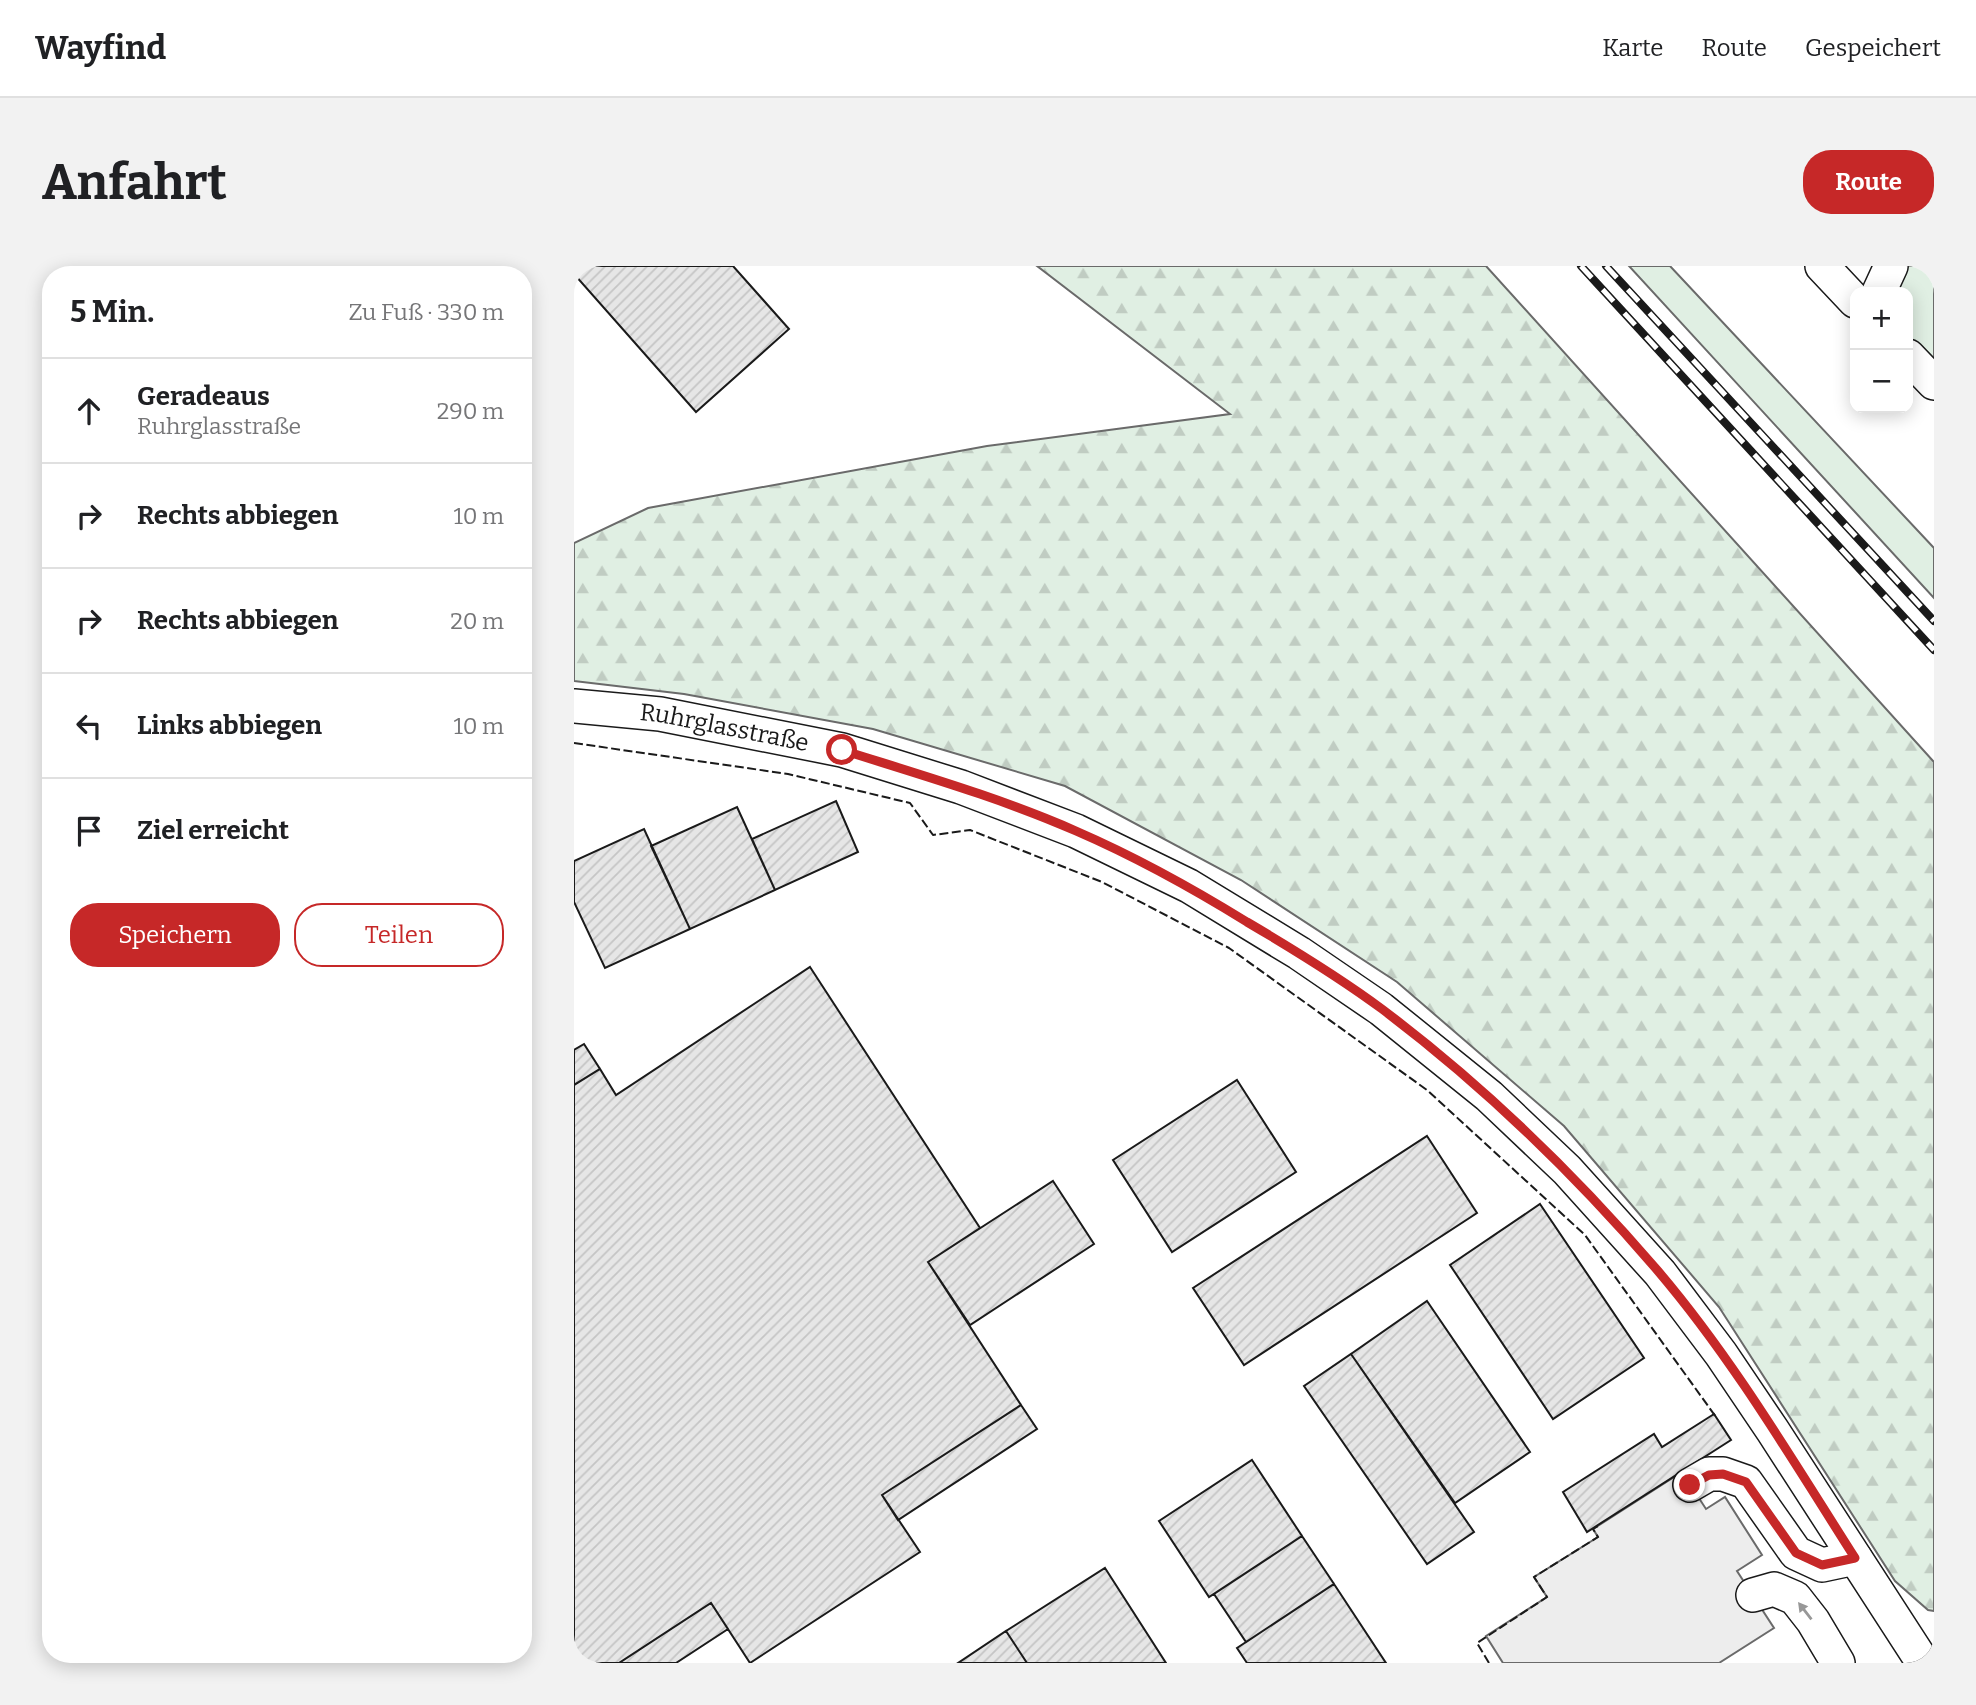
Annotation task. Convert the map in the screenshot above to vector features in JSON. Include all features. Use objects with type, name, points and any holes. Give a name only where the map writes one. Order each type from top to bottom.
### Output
[{"type":"street","points":[[1822,266],[1850,296]]},
{"type":"street","points":[[1880,287],[1891,266]]},
{"type":"street","points":[[1913,361],[1934,383]]},
{"type":"street","name":"Ruhrglasstraße","points":[[574,706],[660,715],[842,750],[961,787],[1076,831],[1189,886],[1299,953],[1381,1009],[1467,1079],[1567,1170],[1660,1273],[1714,1344],[1920,1658],[1927,1663]]},
{"type":"street","points":[[1690,1485],[1709,1475],[1723,1474],[1746,1482],[1796,1553],[1822,1565],[1855,1558]]},
{"type":"street","points":[[1753,1595],[1774,1589],[1795,1598],[1813,1621],[1838,1663]]},
{"type":"green space","points":[[1037,266],[1486,266],[1934,762],[1934,1611],[1928,1610],[1895,1581],[1719,1307],[1564,1126],[1397,982],[1241,880],[1065,786],[873,729],[684,694],[574,681],[574,543],[648,508],[987,446],[1230,414]]},
{"type":"green space","points":[[1629,266],[1670,266],[1934,548],[1934,598]]},
{"type":"green space","points":[[1891,266],[1934,266],[1934,377],[1913,357],[1913,287],[1881,287]]},
{"type":"shaded area","points":[[1682,1472],[1706,1509],[1725,1497],[1762,1555],[1737,1571],[1774,1628],[1719,1663],[1503,1663],[1486,1636],[1547,1597],[1534,1577],[1598,1537],[1593,1529]]},
{"type":"building","points":[[574,266],[733,266],[789,329],[696,412],[574,274]]},
{"type":"building","points":[[836,801],[858,852],[775,890],[752,839]]},
{"type":"building","points":[[737,807],[775,890],[690,929],[651,846]]},
{"type":"building","points":[[644,829],[690,929],[605,968],[574,902],[574,861]]},
{"type":"building","points":[[810,967],[980,1228],[928,1262],[1021,1405],[882,1495],[920,1552],[750,1663],[711,1603],[619,1663],[574,1663],[574,1085],[600,1069],[616,1095]]},
{"type":"building","points":[[584,1044],[600,1069],[574,1085],[574,1050]]},
{"type":"building","points":[[1237,1080],[1296,1172],[1172,1252],[1113,1160]]},
{"type":"building","points":[[1427,1136],[1477,1213],[1244,1365],[1193,1288]]},
{"type":"building","points":[[1053,1181],[1094,1244],[970,1325],[928,1262]]},
{"type":"building","points":[[1540,1204],[1644,1358],[1553,1419],[1450,1265]]},
{"type":"building","points":[[1427,1301],[1530,1452],[1455,1503],[1351,1354]]},
{"type":"building","points":[[1351,1354],[1474,1532],[1427,1564],[1304,1386]]},
{"type":"building","points":[[1021,1405],[1037,1429],[898,1520],[882,1495]]},
{"type":"building","points":[[1714,1414],[1731,1440],[1587,1532],[1563,1492],[1654,1434],[1662,1447]]},
{"type":"building","points":[[1252,1460],[1302,1536],[1209,1597],[1159,1521]]},
{"type":"building","points":[[1302,1536],[1334,1584],[1246,1642],[1214,1594]]},
{"type":"building","points":[[1105,1568],[1166,1663],[1027,1663],[1006,1631]]},
{"type":"building","points":[[1334,1584],[1386,1663],[1247,1663],[1237,1648]]},
{"type":"building","points":[[711,1603],[728,1629],[676,1663],[619,1663]]},
{"type":"building","points":[[1006,1631],[1027,1663],[958,1663]]},
{"type":"railway","points":[[1581,266],[1934,650]]},
{"type":"railway","points":[[1606,266],[1934,621]]},
{"type":"fence","points":[[574,743],[788,774],[910,803],[933,835],[970,830],[1102,882],[1229,948],[1427,1090],[1585,1235],[1716,1417]]},
{"type":"fence","points":[[1489,1663],[1477,1643],[1547,1597],[1534,1577],[1598,1537],[1593,1529],[1598,1526]]},
{"type":"route","points":[[842,750],[961,787],[1076,831],[1189,886],[1299,953],[1381,1009],[1489,1096],[1567,1170],[1660,1273],[1721,1354],[1855,1558],[1822,1565],[1796,1553],[1746,1482],[1723,1474],[1709,1475],[1690,1485]]}]
